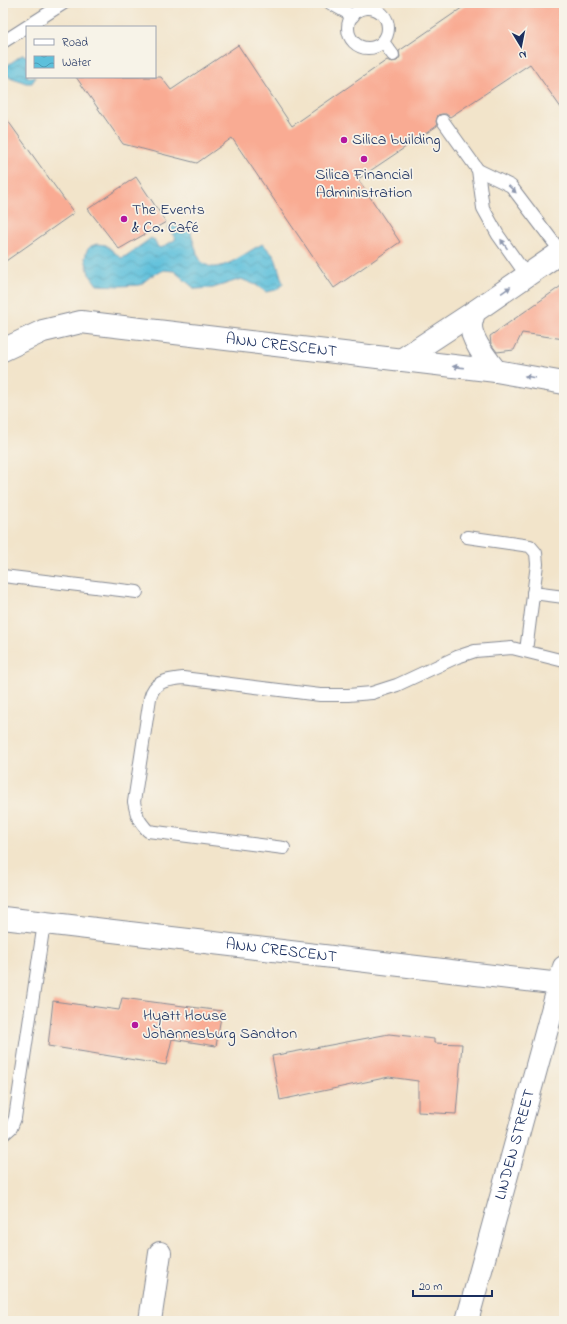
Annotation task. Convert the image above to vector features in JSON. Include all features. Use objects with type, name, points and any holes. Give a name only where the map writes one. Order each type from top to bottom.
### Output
[{"type":"street","points":[[401,360],[562,251]]},
{"type":"street","points":[[474,312],[471,326],[474,336],[480,350],[496,371]]},
{"type":"street","name":"ANN CRESCENT","points":[[3,350],[43,331],[81,322],[496,371],[564,383]]},
{"type":"street","name":"ANN CRESCENT","points":[[3,918],[562,975]]},
{"type":"street","name":"LINDEN STREET","points":[[467,1321],[562,975]]},
{"type":"street","points":[[150,1321],[160,1253]]},
{"type":"lane","points":[[28,26],[64,3]]},
{"type":"lane","points":[[330,3],[353,16]]},
{"type":"lane","points":[[370,8],[382,13],[388,24],[388,30],[383,42],[371,48],[364,48],[353,41],[349,28],[353,16],[358,12],[370,8]]},
{"type":"lane","points":[[3,42],[26,27]]},
{"type":"lane","points":[[383,42],[394,55]]},
{"type":"lane","points":[[443,122],[478,170],[511,186],[562,251]]},
{"type":"lane","points":[[478,170],[483,208],[498,235],[526,276]]},
{"type":"lane","points":[[467,537],[530,546],[536,554],[526,651]]},
{"type":"lane","points":[[3,576],[137,592]]},
{"type":"lane","points":[[533,593],[564,597]]},
{"type":"lane","points":[[284,848],[148,831],[136,817],[134,802],[150,698],[157,685],[166,681],[184,678],[320,695],[348,695],[372,693],[397,684],[457,657],[475,651],[512,648],[564,661]]},
{"type":"lane","points":[[3,1135],[11,1128],[15,1118],[44,923]]},
{"type":"water","points":[[22,55],[26,56],[26,78],[35,78],[32,83],[26,83],[4,75],[5,67]]},
{"type":"water","points":[[169,226],[190,229],[197,254],[202,263],[211,267],[218,267],[231,262],[263,244],[275,257],[283,284],[276,290],[266,292],[256,285],[241,279],[213,288],[195,289],[174,271],[164,270],[151,276],[140,285],[97,285],[89,274],[85,258],[87,250],[91,246],[97,244],[106,245],[121,258],[151,238],[158,247],[161,248],[176,239],[168,228]]},
{"type":"building","name":"Silica building","points":[[469,3],[564,3],[564,112],[530,64],[450,117],[446,114],[438,115],[436,121],[437,126],[358,179],[400,242],[334,288],[232,138],[197,163],[123,144],[77,78],[161,77],[171,90],[238,45],[292,126],[387,60],[391,62],[397,61],[400,57],[399,51]]},
{"type":"building","points":[[3,114],[74,213],[3,263]]},
{"type":"building","points":[[136,177],[166,222],[119,249],[88,209]]},
{"type":"building","points":[[564,284],[564,339],[522,333],[514,350],[497,352],[491,344],[490,336]]},
{"type":"building","name":"Hyatt House Johannesburg Sandton","points":[[122,998],[222,1011],[216,1046],[172,1039],[166,1065],[48,1046],[53,1001],[119,1010]]},
{"type":"building","points":[[389,1034],[434,1039],[434,1043],[462,1044],[456,1114],[418,1112],[418,1081],[389,1077],[280,1100],[272,1056]]},
{"type":"place","name":"Silica building","points":[[344,140]]},
{"type":"place","name":"Silica Financial Administration","points":[[364,159]]},
{"type":"place","name":"The Events & Co. Café","points":[[124,219]]},
{"type":"place","name":"Hyatt House Johannesburg Sandton","points":[[135,1025]]}]
